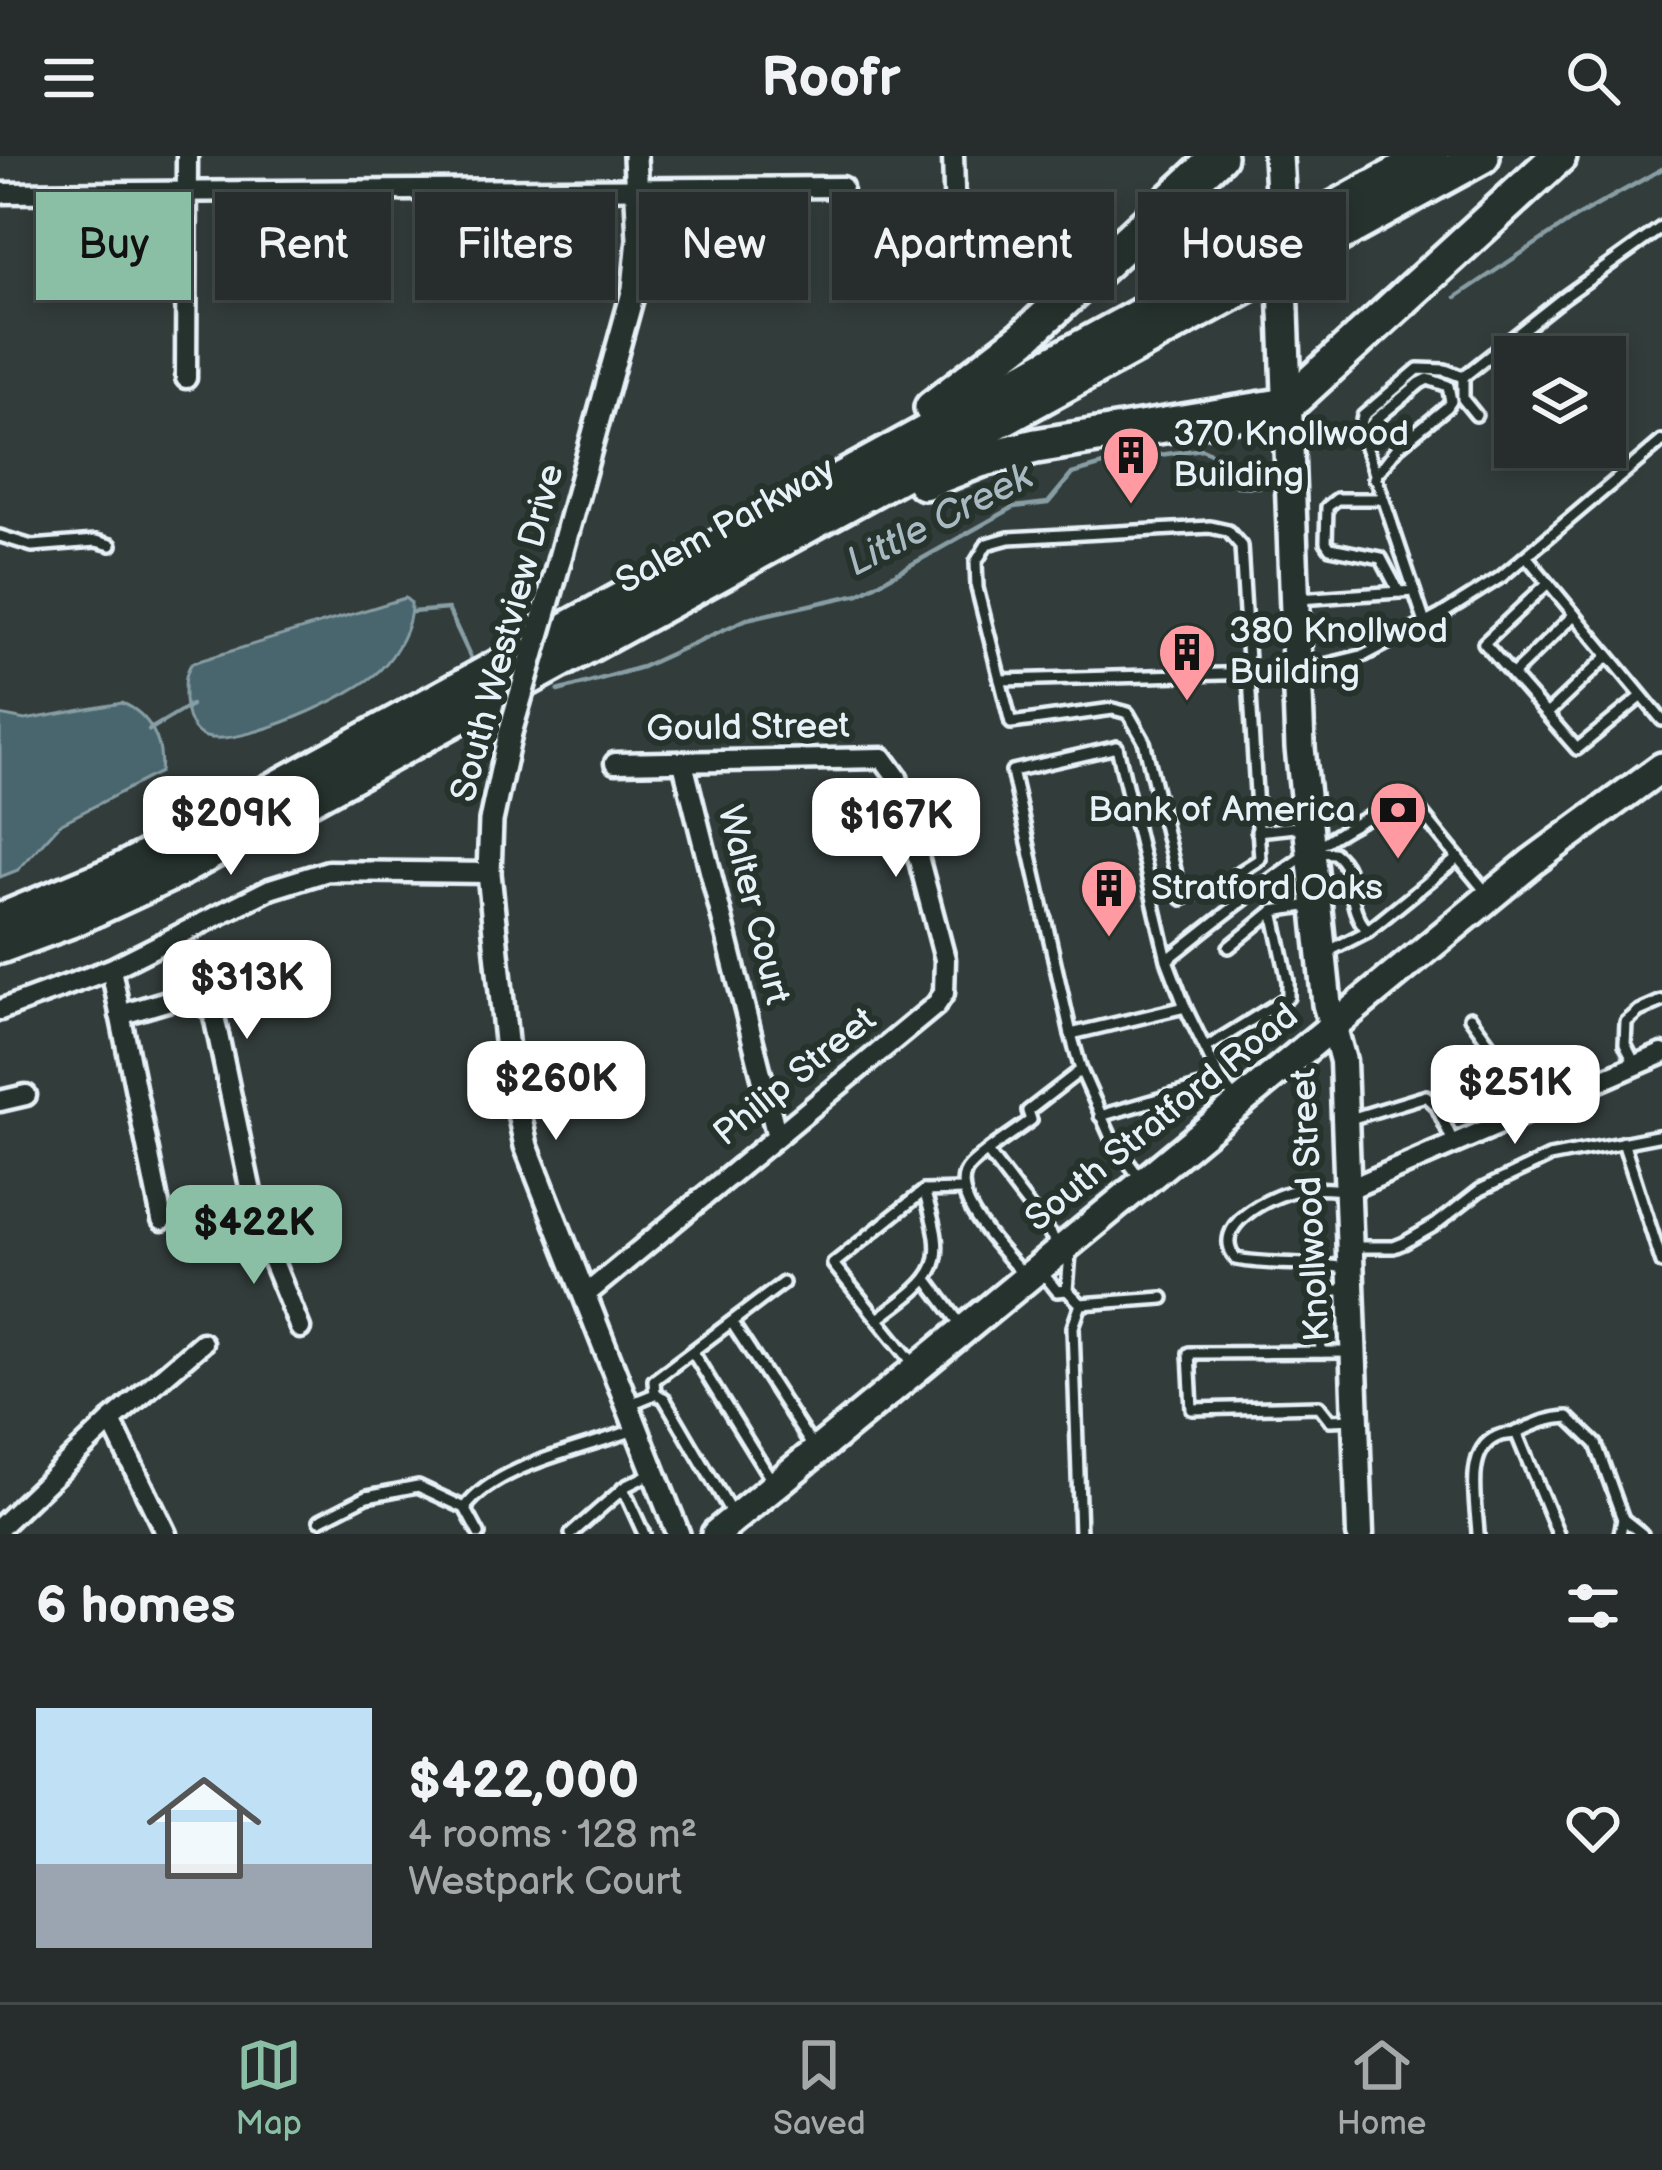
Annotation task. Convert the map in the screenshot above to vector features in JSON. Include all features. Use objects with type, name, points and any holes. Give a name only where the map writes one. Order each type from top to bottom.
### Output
[{"type":"highway","points":[[1219,156],[991,365],[920,416],[792,490],[791,520],[824,530],[913,486],[1009,452],[1287,405],[1559,156]]},
{"type":"highway","name":"Salem Parkway","points":[[0,946],[73,919],[176,871],[1431,156]]},
{"type":"highway","name":"Salem Parkway","points":[[0,921],[165,849],[1481,156]]},
{"type":"main road","name":"Knollwood Street","points":[[1278,156],[1296,672],[1327,1004],[1343,1061],[1360,1534]]},
{"type":"main road","name":"South Stratford Road","points":[[725,1527],[1142,1181],[1230,1091],[1333,1024],[1586,819],[1662,767]]},
{"type":"street","points":[[187,156],[187,378]]},
{"type":"street","name":"South Westview Drive","points":[[635,156],[639,238],[624,336],[510,733],[494,805],[489,873],[508,1061],[526,1145],[678,1534]]},
{"type":"street","points":[[953,156],[954,192]]},
{"type":"street","points":[[0,193],[842,187]]},
{"type":"street","name":"Gould Street","points":[[615,763],[883,758],[897,777],[945,959],[944,993],[936,1005]]},
{"type":"street","name":"Walter Court","points":[[683,763],[776,1133]]},
{"type":"street","points":[[0,1010],[111,969],[270,889],[328,871],[489,873]]},
{"type":"street","points":[[111,969],[162,1220]]},
{"type":"street","points":[[120,1015],[187,995],[213,1011],[258,1225],[300,1328]]},
{"type":"street","name":"Philip Street","points":[[585,1295],[936,1005]]},
{"type":"street","points":[[1347,1190],[1662,1054]]},
{"type":"street","points":[[0,1101],[26,1095]]},
{"type":"street","points":[[0,1527],[111,1421],[202,1343]]},
{"type":"street","points":[[111,1421],[166,1534]]},
{"type":"lane","points":[[1463,377],[1662,227]]},
{"type":"lane","points":[[1425,623],[1361,442],[1363,416],[1418,368],[1463,377]]},
{"type":"lane","points":[[1463,377],[1463,399],[1475,415]]},
{"type":"lane","points":[[1361,442],[1374,422],[1420,383],[1428,379],[1448,386],[1451,401],[1447,407],[1398,447],[1375,478]]},
{"type":"lane","points":[[1000,680],[1296,672],[1365,655],[1502,577],[1662,441]]},
{"type":"lane","points":[[1382,499],[1336,499],[1327,507],[1326,542],[1330,548],[1381,558],[1399,592]]},
{"type":"lane","points":[[1210,527],[1228,532],[1241,546],[1246,673],[1259,859],[1227,880],[1182,899],[1144,741],[1128,713],[1113,709],[1011,723],[977,588],[976,562],[987,544],[1010,538],[1210,527]]},
{"type":"lane","points":[[0,536],[32,546],[95,541],[111,545]]},
{"type":"lane","points":[[1526,556],[1662,720]]},
{"type":"lane","points":[[1548,584],[1484,643],[1577,749],[1642,698]]},
{"type":"lane","points":[[1293,599],[1414,591]]},
{"type":"lane","points":[[1512,675],[1574,615]]},
{"type":"lane","points":[[1547,714],[1608,656]]},
{"type":"lane","points":[[1100,1116],[1230,1091],[1185,1007],[1168,960],[1117,747],[1012,771],[1081,1070],[1100,1116],[1142,1181]]},
{"type":"lane","points":[[1168,960],[1310,839],[1405,802],[1415,806],[1490,896]]},
{"type":"lane","points":[[1257,831],[1310,839],[1341,857],[1350,878],[1354,915],[1368,931]]},
{"type":"lane","points":[[1323,953],[1368,931],[1458,858]]},
{"type":"lane","points":[[1229,946],[1274,911],[1319,904]]},
{"type":"lane","points":[[1206,1048],[1288,998],[1274,911]]},
{"type":"lane","points":[[1636,1066],[1625,1044],[1626,1022],[1662,1001]]},
{"type":"lane","points":[[1071,1034],[1185,1007]]},
{"type":"lane","points":[[1470,1017],[1533,1110]]},
{"type":"lane","points":[[1436,1105],[1498,1055]]},
{"type":"lane","points":[[1067,1290],[1057,1291],[1031,1272],[968,1208],[962,1190],[965,1172],[1031,1120],[1028,1111],[1081,1070]]},
{"type":"lane","points":[[1345,1120],[1419,1096],[1436,1105],[1454,1144]]},
{"type":"lane","points":[[1321,1352],[1318,1295],[1350,1269],[1435,1225],[1480,1190],[1524,1167],[1592,1146],[1662,1135]]},
{"type":"lane","points":[[1623,1142],[1662,1262]]},
{"type":"lane","points":[[988,1153],[1067,1243],[1067,1290],[1081,1304],[1163,1298]]},
{"type":"lane","points":[[916,1367],[833,1264],[924,1191],[962,1190]]},
{"type":"lane","points":[[1347,1190],[1297,1190],[1264,1202],[1234,1224],[1228,1242],[1236,1259],[1350,1269]]},
{"type":"lane","points":[[878,1319],[928,1282],[938,1255],[936,1228],[924,1191]]},
{"type":"lane","points":[[928,1282],[964,1328]]},
{"type":"lane","points":[[655,1394],[654,1379],[783,1283]]},
{"type":"lane","points":[[1080,1534],[1073,1328],[1081,1304]]},
{"type":"lane","points":[[733,1323],[816,1451]]},
{"type":"lane","points":[[693,1352],[775,1486]]},
{"type":"lane","points":[[1353,1352],[1189,1353],[1192,1409],[1319,1406],[1330,1420],[1356,1419]]},
{"type":"lane","points":[[628,1405],[655,1394],[664,1398],[725,1527]]},
{"type":"lane","points":[[1478,1534],[1476,1465],[1481,1450],[1497,1436],[1534,1421],[1568,1417],[1596,1444],[1623,1519],[1621,1534]]},
{"type":"lane","points":[[465,1508],[485,1486],[509,1472],[638,1429]]},
{"type":"lane","points":[[1516,1432],[1558,1534]]},
{"type":"lane","points":[[571,1534],[623,1488],[654,1472]]},
{"type":"lane","points":[[320,1520],[367,1496],[418,1486],[465,1508],[478,1534]]},
{"type":"lane","points":[[623,1488],[644,1534]]},
{"type":"lane","points":[[1623,1519],[1642,1534]]},
{"type":"water","points":[[405,598],[411,603],[406,630],[397,648],[367,681],[297,717],[245,734],[206,737],[193,727],[185,699],[192,663]]},
{"type":"water","points":[[122,703],[140,714],[153,731],[160,772],[60,824],[18,870],[0,877],[0,715],[25,720]]},
{"type":"waterway","name":"Little Creek","points":[[1456,297],[1576,217],[1662,169]]},
{"type":"waterway","name":"Little Creek","points":[[558,691],[642,667],[747,619],[859,594],[1014,507],[1048,503],[1072,474],[1117,461],[1202,449],[1228,461],[1236,486],[1260,487]]},
{"type":"waterway","name":"Little Creek","points":[[412,612],[448,609],[471,658]]},
{"type":"waterway","name":"Little Creek","points":[[149,730],[191,705]]},
{"type":"place","name":"370 Knollwood Building","points":[[1131,506]]},
{"type":"place","name":"380 Knollwod Building","points":[[1187,703]]},
{"type":"place","name":"Bank of America","points":[[1398,861]]},
{"type":"place","name":"Stratford Oaks","points":[[1109,939]]}]
